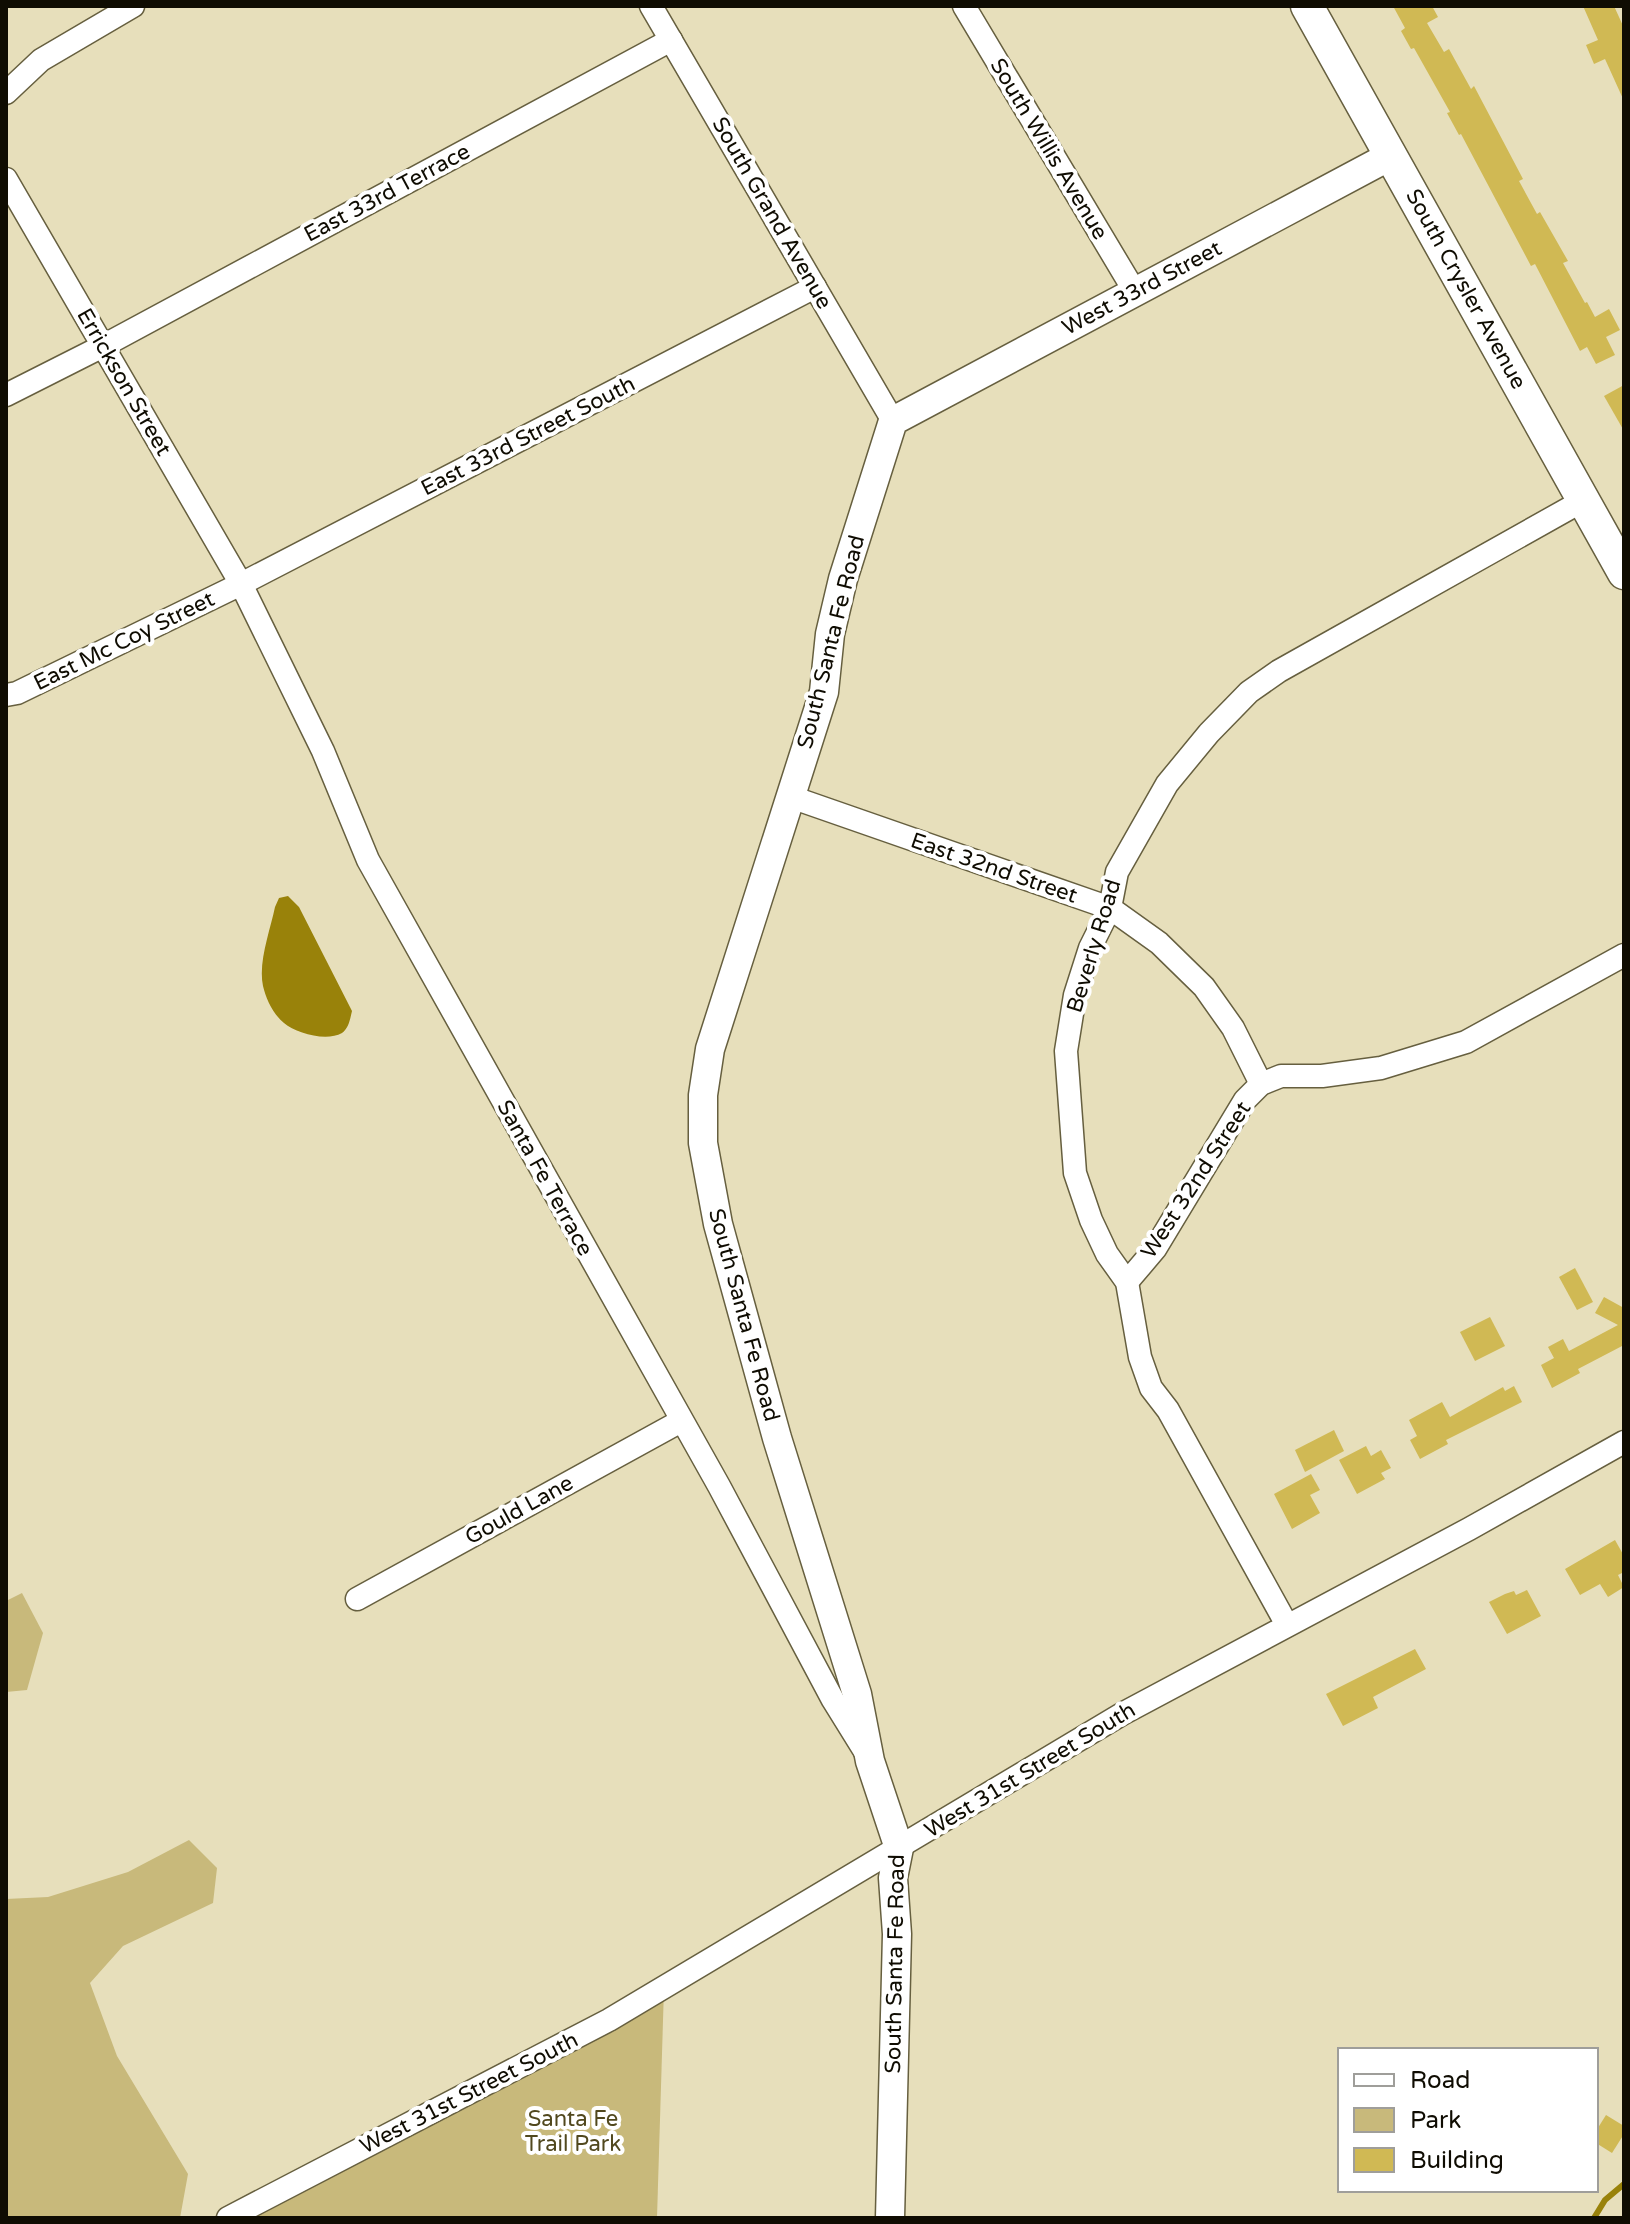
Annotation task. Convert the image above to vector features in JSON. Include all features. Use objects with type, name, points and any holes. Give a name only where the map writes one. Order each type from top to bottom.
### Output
[{"type":"main road","name":"South Crysler Avenue","points":[[1307,6],[1624,573]]},
{"type":"street","points":[[6,93],[41,60],[133,6]]},
{"type":"street","name":"South Grand Avenue","points":[[651,6],[893,421]]},
{"type":"street","name":"South Willis Avenue","points":[[964,6],[1135,292]]},
{"type":"street","name":"East 33rd Terrace","points":[[6,395],[103,346],[671,40]]},
{"type":"street","name":"West 33rd Street","points":[[893,421],[1392,155]]},
{"type":"street","name":"Errickson Street","points":[[6,179],[241,584]]},
{"type":"street","name":"East 33rd Street South","points":[[241,584],[815,287]]},
{"type":"street","name":"South Santa Fe Road","points":[[890,2218],[897,1934],[893,1878],[899,1848],[870,1761],[857,1694],[777,1438],[718,1224],[703,1143],[703,1095],[710,1049],[824,692],[830,634],[843,579],[893,421]]},
{"type":"street","name":"Beverly Road","points":[[1287,1625],[1168,1410],[1151,1388],[1140,1357],[1127,1282],[1107,1254],[1075,1173],[1066,1051],[1075,995],[1090,948],[1110,908],[1117,872],[1167,784],[1209,733],[1249,692],[1279,671],[1584,500]]},
{"type":"street","name":"East Mc Coy Street","points":[[6,695],[17,693],[241,584]]},
{"type":"street","name":"Santa Fe Terrace","points":[[241,584],[323,751],[368,860],[719,1486],[833,1700],[870,1761]]},
{"type":"street","name":"East 32nd Street","points":[[791,797],[1110,908],[1159,943],[1204,987],[1233,1028],[1261,1084]]},
{"type":"street","name":"West 32nd Street","points":[[1127,1282],[1155,1249],[1245,1100],[1261,1084],[1281,1076],[1322,1076],[1381,1068],[1466,1042],[1624,955]]},
{"type":"street","name":"Gould Lane","points":[[357,1599],[681,1421]]},
{"type":"street","name":"West 31st Street South","points":[[228,2218],[609,2020],[1122,1714],[1469,1529],[1624,1442]]},
{"type":"green space","points":[[22,1593],[43,1633],[27,1690],[6,1692],[6,1601]]},
{"type":"green space","points":[[189,1840],[217,1868],[213,1903],[123,1946],[90,1983],[117,2056],[188,2174],[180,2218],[6,2218],[6,1899],[48,1897],[128,1872]]},
{"type":"green space","name":"Santa Fe Trail Park","points":[[664,1988],[657,2218],[227,2218]]},
{"type":"shaded area","points":[[288,896],[299,907],[352,1011],[346,1029],[335,1036],[312,1035],[289,1027],[276,1015],[266,996],[262,977],[265,946],[279,898]]},
{"type":"building","points":[[1393,6],[1432,6],[1438,17],[1427,23],[1444,52],[1449,49],[1471,89],[1474,86],[1523,179],[1519,181],[1568,261],[1563,263],[1585,303],[1595,317],[1609,309],[1620,330],[1606,337],[1615,355],[1596,364],[1587,347],[1580,351],[1535,264],[1531,266],[1447,113],[1450,112],[1401,31],[1405,28]]},
{"type":"building","points":[[1583,6],[1614,6],[1624,28],[1624,101],[1605,59],[1594,64],[1586,45],[1598,40]]},
{"type":"building","points":[[1624,385],[1624,431],[1604,396]]},
{"type":"building","points":[[1575,1268],[1593,1302],[1577,1310],[1559,1277]]},
{"type":"building","points":[[1604,1297],[1624,1308],[1624,1345],[1578,1369],[1580,1373],[1552,1388],[1541,1365],[1554,1358],[1548,1347],[1563,1339],[1569,1351],[1618,1325],[1595,1313]]},
{"type":"building","points":[[1490,1317],[1505,1346],[1475,1361],[1460,1332]]},
{"type":"building","points":[[1514,1386],[1522,1402],[1446,1440],[1448,1444],[1420,1459],[1410,1440],[1417,1436],[1409,1420],[1442,1402],[1450,1417],[1503,1387],[1505,1391]]},
{"type":"building","points":[[1334,1430],[1344,1451],[1305,1472],[1295,1450]]},
{"type":"building","points":[[1366,1446],[1371,1456],[1381,1450],[1391,1468],[1381,1473],[1385,1479],[1357,1494],[1339,1460]]},
{"type":"building","points":[[1311,1474],[1320,1490],[1310,1495],[1320,1513],[1292,1529],[1274,1494]]},
{"type":"building","points":[[1615,1540],[1624,1556],[1624,1572],[1618,1575],[1624,1587],[1608,1597],[1600,1584],[1580,1595],[1565,1569]]},
{"type":"building","points":[[1527,1590],[1541,1616],[1507,1634],[1489,1602],[1514,1591],[1516,1595]]},
{"type":"building","points":[[1415,1649],[1426,1669],[1373,1697],[1378,1708],[1343,1726],[1326,1694]]},
{"type":"building","points":[[1606,2115],[1624,2126],[1624,2134],[1612,2153],[1598,2144],[1598,2128]]},
{"type":"waterway","points":[[1594,2218],[1605,2200],[1624,2184]]}]
